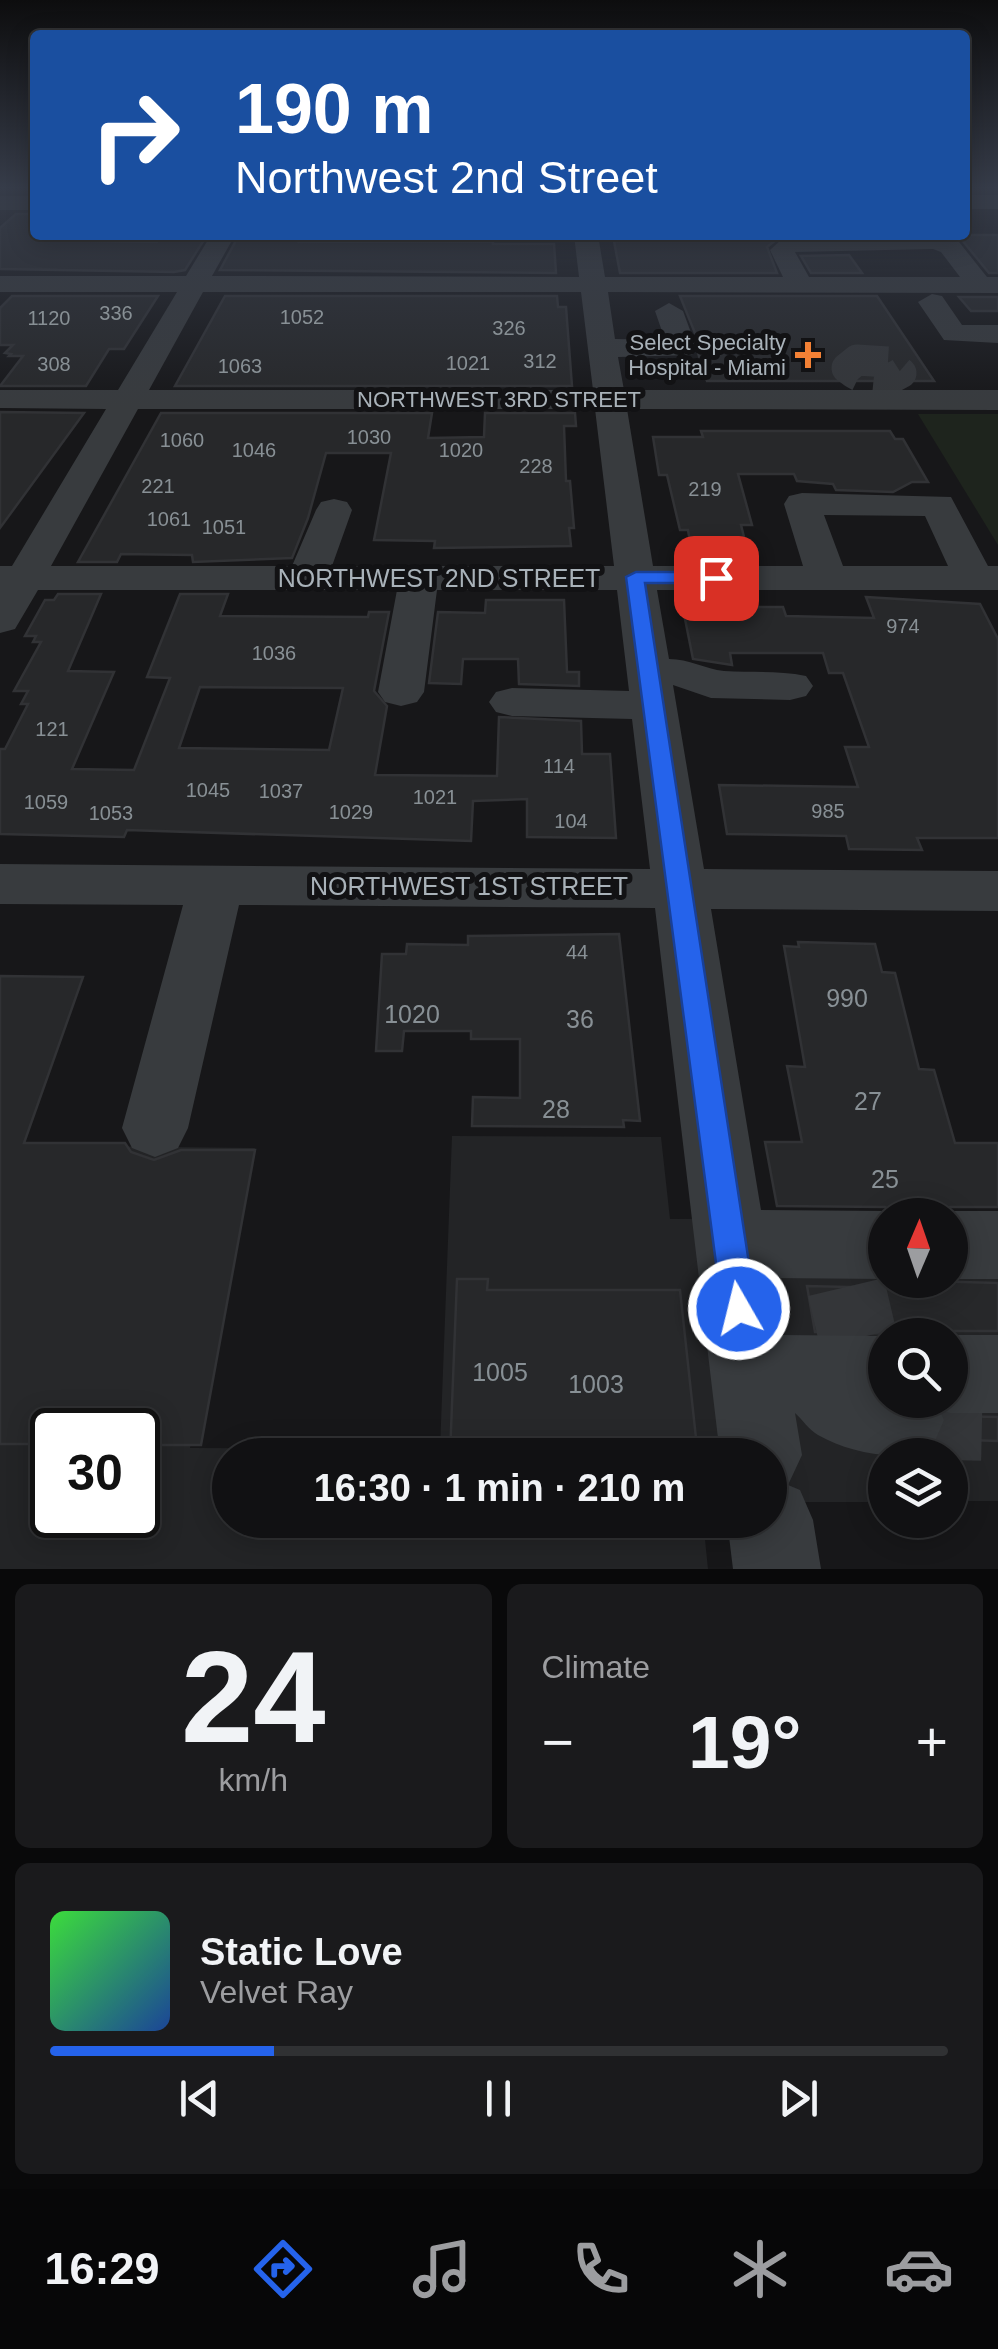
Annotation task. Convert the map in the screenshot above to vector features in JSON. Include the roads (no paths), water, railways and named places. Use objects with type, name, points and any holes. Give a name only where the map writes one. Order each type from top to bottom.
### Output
[{"type":"street","points":[[0,620],[12,578],[130,399],[208,261]]},
{"type":"street","points":[[0,284],[195,284],[569,261]]},
{"type":"street","points":[[589,261],[730,1244],[850,1336],[998,1374]]},
{"type":"street","points":[[600,261],[800,284],[927,290],[989,284]]},
{"type":"street","points":[[788,261],[800,284]]},
{"type":"street","points":[[966,261],[989,284]]},
{"type":"street","points":[[927,290],[954,334],[998,334]]},
{"type":"street","points":[[606,374],[684,357],[669,311]]},
{"type":"street","name":"NORTHWEST 3RD STREET","points":[[0,399],[130,399],[606,374],[744,400],[750,417],[949,388],[998,400]]},
{"type":"street","points":[[827,578],[802,504],[938,505],[986,578]]},
{"type":"street","points":[[307,578],[334,510]]},
{"type":"street","name":"NORTHWEST 2ND STREET","points":[[12,578],[986,578]]},
{"type":"street","points":[[401,692],[419,578]]},
{"type":"street","points":[[512,702],[650,688],[685,672],[711,684],[790,686]]},
{"type":"street","name":"NORTHWEST 1ST STREET","points":[[0,884],[998,891]]},
{"type":"street","points":[[155,1128],[216,885]]},
{"type":"street","points":[[730,1244],[850,1336]]},
{"type":"street","points":[[968,1245],[998,1245]]},
{"type":"street","points":[[774,1438],[850,1336]]},
{"type":"street","points":[[773,1538],[777,1569]]},
{"type":"tunnel","points":[[857,360],[888,362],[901,373],[887,379],[867,379],[847,368],[857,360]]},
{"type":"tunnel","points":[[846,1287],[858,1338]]},
{"type":"tunnel","points":[[904,1420],[998,1422]]},
{"type":"place","name":"Select Specialty Hospital - Miami","points":[[808,355]]}]
